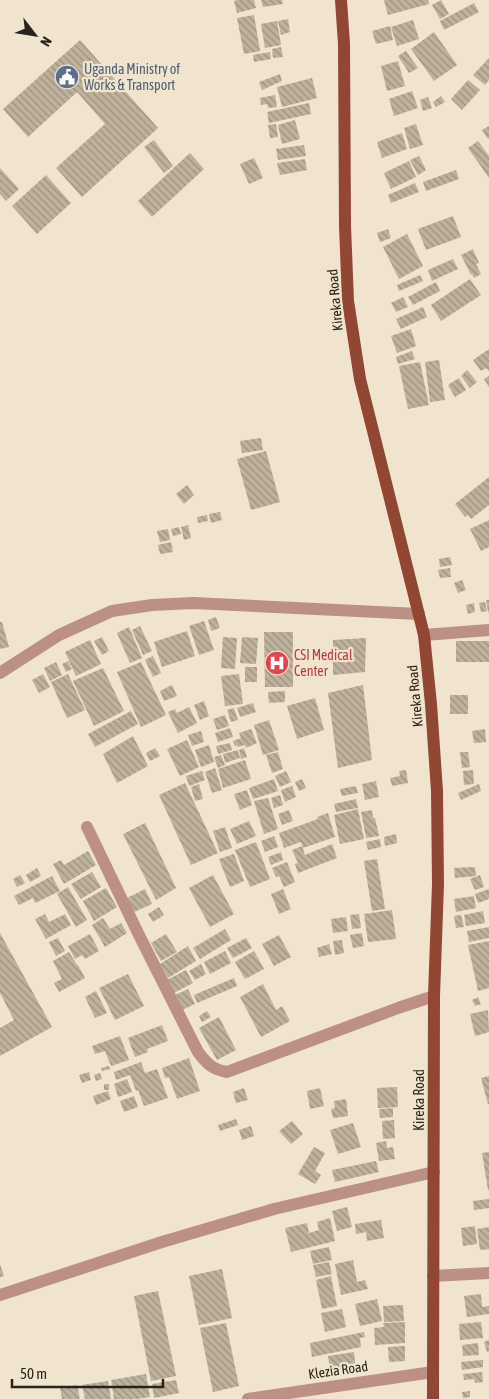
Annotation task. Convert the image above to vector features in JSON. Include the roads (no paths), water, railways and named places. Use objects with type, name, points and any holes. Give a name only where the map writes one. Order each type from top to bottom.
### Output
[{"type":"main road","name":"Kireka Road","points":[[341,0],[344,44],[345,217],[348,301],[360,379],[424,635],[437,790],[438,884],[434,996],[432,1276],[433,1399]]},
{"type":"street","points":[[0,673],[58,635],[112,611],[152,605],[193,603],[419,614]]},
{"type":"street","points":[[424,635],[489,630]]},
{"type":"street","points":[[87,827],[138,935],[198,1052],[207,1064],[216,1070],[228,1072],[434,996]]},
{"type":"street","points":[[0,1295],[162,1242],[274,1209],[434,1172]]},
{"type":"street","points":[[432,1276],[489,1273]]},
{"type":"street","name":"Klezia Road","points":[[248,1399],[432,1372]]},
{"type":"place","name":"Uganda Ministry of Works & Transport","points":[[67,77]]},
{"type":"place","name":"CSI Medical Center","points":[[277,663]]}]
